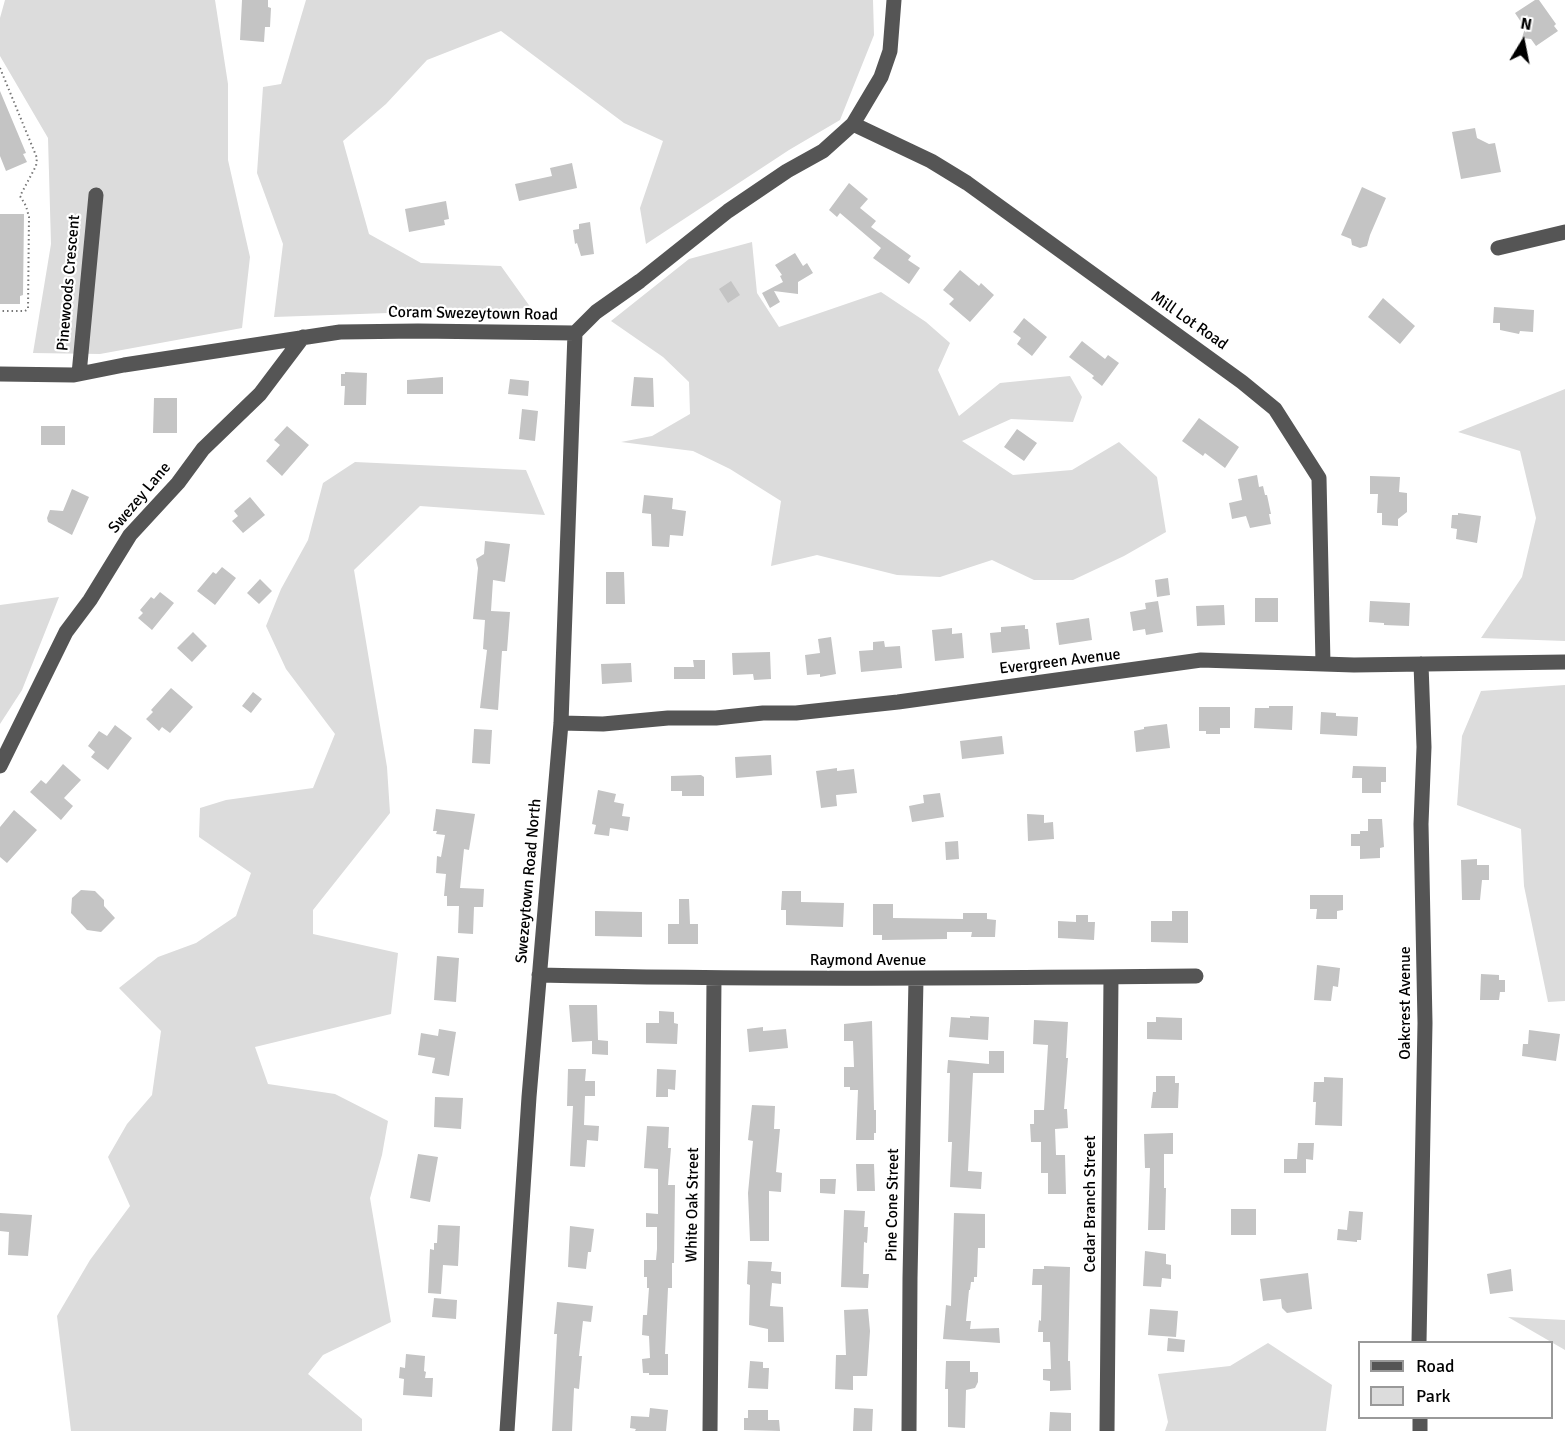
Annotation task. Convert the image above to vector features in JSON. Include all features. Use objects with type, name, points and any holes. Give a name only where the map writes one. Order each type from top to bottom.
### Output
[{"type":"street","name":"Coram Swezeytown Road","points":[[0,374],[79,374],[303,337],[358,331],[575,333],[596,312],[640,281],[728,211],[787,171],[823,151],[853,124],[881,77],[890,51],[894,0]]},
{"type":"street","name":"Mill Lot Road","points":[[853,124],[960,177],[1232,375],[1275,409],[1319,478],[1323,664]]},
{"type":"street","name":"Pinewoods Crescent","points":[[79,374],[96,195]]},
{"type":"street","points":[[1498,248],[1565,232]]},
{"type":"street","name":"Swezeytown Road North","points":[[507,1431],[539,975],[561,723],[575,333]]},
{"type":"street","name":"Swezey Lane","points":[[0,766],[66,632],[90,600],[130,535],[178,483],[203,449],[260,394],[303,337]]},
{"type":"street","name":"Evergreen Avenue","points":[[561,723],[603,724],[668,718],[716,718],[763,713],[796,713],[898,702],[1201,660],[1323,664],[1565,662]]},
{"type":"street","name":"Oakcrest Avenue","points":[[1419,1341],[1425,1023],[1421,824],[1424,747],[1421,664]]},
{"type":"street","name":"Raymond Avenue","points":[[539,975],[714,979],[1196,976]]},
{"type":"street","name":"Cedar Branch Street","points":[[1107,1431],[1111,977]]},
{"type":"street","name":"White Oak Street","points":[[710,1431],[714,979]]},
{"type":"street","name":"Pine Cone Street","points":[[909,1431],[916,979]]},
{"type":"path","points":[[0,68],[37,158],[36,166],[20,196],[29,217],[28,309],[0,311]]},
{"type":"green space","points":[[5,0],[215,0],[228,84],[228,160],[250,257],[242,328],[100,354],[33,353],[51,244],[48,138],[0,56],[0,18]]},
{"type":"green space","points":[[306,0],[873,0],[874,35],[840,120],[789,150],[646,244],[640,208],[663,141],[624,123],[501,31],[427,60],[386,104],[343,141],[369,234],[421,263],[501,266],[531,308],[274,317],[283,244],[257,173],[263,87],[281,84]]},
{"type":"green space","points":[[752,242],[757,293],[779,327],[881,292],[926,322],[950,343],[938,370],[959,416],[1000,383],[1070,376],[1082,397],[1073,422],[1011,419],[962,441],[1013,475],[1072,470],[1119,442],[1157,477],[1166,532],[1124,556],[1073,580],[1034,580],[992,560],[940,577],[897,575],[817,555],[771,566],[781,501],[730,469],[693,451],[621,442],[652,436],[690,414],[689,382],[663,357],[611,321],[689,259]]},
{"type":"green space","points":[[1565,389],[1565,641],[1481,638],[1522,577],[1536,518],[1520,451],[1458,432]]},
{"type":"green space","points":[[355,462],[526,470],[545,515],[420,506],[354,570],[387,767],[390,813],[313,910],[313,934],[398,953],[391,1014],[255,1047],[268,1084],[335,1094],[388,1121],[382,1155],[370,1198],[391,1322],[323,1355],[308,1374],[362,1419],[362,1431],[71,1431],[57,1316],[90,1260],[130,1206],[108,1157],[127,1124],[152,1095],[161,1031],[119,988],[158,957],[196,943],[236,916],[251,873],[199,837],[200,808],[226,800],[313,788],[335,734],[286,669],[266,626],[281,589],[308,540],[323,483]]},
{"type":"green space","points":[[59,597],[22,690],[0,724],[0,605]]},
{"type":"green space","points":[[1565,685],[1565,1001],[1548,1002],[1524,886],[1521,829],[1457,805],[1462,736],[1481,691]]},
{"type":"green space","points":[[1508,1317],[1565,1320],[1565,1350]]},
{"type":"green space","points":[[1268,1343],[1332,1385],[1326,1431],[1165,1431],[1168,1422],[1158,1374],[1230,1366]]},
{"type":"building","points":[[242,0],[268,0],[268,7],[271,8],[270,27],[265,27],[264,42],[240,40]]},
{"type":"building","points":[[1535,0],[1539,0],[1556,24],[1554,26],[1558,31],[1536,46],[1531,39],[1522,38],[1525,28],[1515,13]]},
{"type":"building","points":[[0,91],[26,153],[23,154],[27,162],[6,171],[0,156]]},
{"type":"building","points":[[1475,128],[1477,138],[1489,144],[1495,143],[1501,172],[1461,179],[1452,132]]},
{"type":"building","points":[[572,163],[577,188],[519,201],[515,184],[552,176],[550,168]]},
{"type":"building","points":[[849,183],[868,199],[860,208],[876,221],[871,227],[911,256],[908,260],[920,268],[909,284],[873,258],[881,248],[840,213],[837,217],[829,210]]},
{"type":"building","points":[[1362,187],[1386,198],[1367,246],[1360,248],[1352,245],[1351,239],[1341,235]]},
{"type":"building","points":[[446,201],[449,219],[444,220],[445,225],[409,232],[405,209]]},
{"type":"building","points":[[0,214],[24,214],[23,295],[20,296],[20,304],[0,304]]},
{"type":"building","points":[[590,222],[594,254],[581,256],[577,243],[575,244],[573,230],[579,229],[579,224]]},
{"type":"building","points":[[795,253],[803,266],[807,263],[813,273],[798,282],[798,294],[774,291],[780,302],[770,308],[762,293],[783,282],[780,276],[782,275],[775,265]]},
{"type":"building","points":[[960,270],[979,286],[981,283],[994,295],[970,322],[949,304],[954,299],[943,290]]},
{"type":"building","points":[[731,281],[740,295],[728,303],[719,289]]},
{"type":"building","points":[[1383,298],[1415,326],[1400,344],[1368,317]]},
{"type":"building","points":[[1494,307],[1534,310],[1533,332],[1520,331],[1519,334],[1500,330],[1500,323],[1493,323]]},
{"type":"building","points":[[1024,318],[1047,337],[1032,356],[1017,344],[1021,338],[1013,332]]},
{"type":"building","points":[[1082,341],[1105,359],[1108,355],[1119,363],[1102,386],[1092,378],[1094,376],[1069,357]]},
{"type":"building","points":[[345,372],[367,373],[366,405],[344,405],[345,386],[341,386],[341,374]]},
{"type":"building","points":[[443,377],[443,394],[407,394],[407,380]]},
{"type":"building","points":[[634,377],[653,378],[654,407],[631,406]]},
{"type":"building","points":[[510,379],[529,381],[528,396],[508,394]]},
{"type":"building","points":[[154,398],[177,398],[177,433],[153,433]]},
{"type":"building","points":[[522,409],[538,411],[535,441],[519,439]]},
{"type":"building","points":[[1199,418],[1239,447],[1225,468],[1205,453],[1203,456],[1182,441]]},
{"type":"building","points":[[41,426],[65,426],[65,445],[41,445]]},
{"type":"building","points":[[287,426],[309,445],[282,476],[266,461],[280,445],[274,440]]},
{"type":"building","points":[[1017,429],[1037,443],[1024,461],[1004,447]]},
{"type":"building","points":[[1257,475],[1259,487],[1263,486],[1265,495],[1267,495],[1271,524],[1250,528],[1246,516],[1232,519],[1229,503],[1242,500],[1238,479]]},
{"type":"building","points":[[1370,476],[1400,477],[1399,492],[1407,493],[1407,512],[1398,519],[1398,526],[1382,525],[1382,513],[1377,513],[1378,494],[1370,494]]},
{"type":"building","points":[[72,489],[89,497],[72,535],[48,522],[47,518],[50,510],[63,511]]},
{"type":"building","points":[[644,495],[673,498],[672,509],[686,511],[683,536],[670,535],[669,547],[652,546],[651,514],[642,513]]},
{"type":"building","points":[[250,497],[265,515],[243,533],[232,521],[238,516],[234,511]]},
{"type":"building","points":[[1458,513],[1481,516],[1477,543],[1456,539],[1457,529],[1451,528],[1452,515],[1458,515]]},
{"type":"building","points":[[485,541],[510,544],[505,582],[493,580],[491,611],[510,612],[507,651],[502,651],[498,710],[480,708],[487,650],[483,649],[485,620],[473,619],[478,568],[476,559],[484,554]]},
{"type":"building","points":[[222,567],[236,578],[215,605],[197,591],[213,572],[216,574]]},
{"type":"building","points":[[606,572],[624,572],[625,604],[606,604]]},
{"type":"building","points":[[1168,578],[1170,595],[1157,597],[1155,580]]},
{"type":"building","points":[[260,579],[272,591],[259,604],[247,593]]},
{"type":"building","points":[[160,592],[174,603],[152,630],[138,618],[143,613],[140,610],[151,597],[154,599]]},
{"type":"building","points":[[1255,598],[1278,598],[1278,622],[1255,622]]},
{"type":"building","points":[[1158,601],[1163,632],[1146,635],[1145,629],[1133,631],[1130,612],[1146,609],[1145,603]]},
{"type":"building","points":[[1370,601],[1410,603],[1409,626],[1369,622]]},
{"type":"building","points":[[1224,605],[1225,625],[1197,626],[1196,606]]},
{"type":"building","points":[[1089,618],[1092,640],[1059,645],[1056,623]]},
{"type":"building","points":[[1025,625],[1025,629],[1028,629],[1030,649],[992,653],[990,633],[1001,632],[1001,627]]},
{"type":"building","points":[[952,628],[952,634],[962,633],[964,658],[935,661],[932,630]]},
{"type":"building","points":[[193,632],[207,646],[192,662],[177,648]]},
{"type":"building","points":[[831,637],[836,674],[820,677],[820,674],[807,675],[805,655],[820,653],[818,639]]},
{"type":"building","points":[[884,641],[885,647],[900,646],[902,668],[861,672],[859,651],[873,650],[873,642]]},
{"type":"building","points":[[770,652],[771,679],[754,680],[753,674],[733,675],[732,653]]},
{"type":"building","points":[[693,660],[705,660],[705,679],[674,679],[674,667],[694,667]]},
{"type":"building","points":[[631,663],[632,682],[602,684],[601,664]]},
{"type":"building","points":[[171,688],[193,707],[170,733],[162,727],[159,731],[146,719]]},
{"type":"building","points":[[253,692],[262,699],[251,713],[242,706]]},
{"type":"building","points":[[1269,706],[1293,706],[1292,730],[1254,728],[1255,708],[1269,708]]},
{"type":"building","points":[[1199,707],[1230,707],[1230,728],[1220,728],[1220,734],[1206,734],[1206,731],[1199,731]]},
{"type":"building","points":[[1321,712],[1336,713],[1336,716],[1358,717],[1357,736],[1320,734]]},
{"type":"building","points":[[1167,724],[1170,748],[1136,752],[1134,731],[1144,729],[1144,727]]},
{"type":"building","points":[[115,725],[132,738],[108,770],[91,757],[95,752],[88,746],[99,731],[107,736]]},
{"type":"building","points":[[474,729],[492,730],[490,764],[472,763]]},
{"type":"building","points":[[1002,736],[1004,754],[962,759],[960,741]]},
{"type":"building","points":[[771,755],[772,775],[736,778],[735,757]]},
{"type":"building","points":[[63,764],[81,780],[64,798],[73,806],[61,820],[30,792],[41,780],[46,784]]},
{"type":"building","points":[[1353,766],[1386,767],[1386,782],[1381,782],[1381,793],[1362,793],[1362,778],[1352,778]]},
{"type":"building","points":[[837,768],[837,771],[854,769],[857,793],[836,795],[837,806],[821,808],[816,771]]},
{"type":"building","points":[[701,775],[704,777],[704,796],[682,796],[682,791],[671,791],[671,776]]},
{"type":"building","points":[[598,790],[616,794],[614,802],[624,804],[622,816],[630,817],[628,831],[610,828],[609,836],[594,834],[596,825],[592,824]]},
{"type":"building","points":[[940,793],[944,817],[912,822],[909,806],[924,803],[923,795]]},
{"type":"building","points":[[436,809],[475,814],[469,850],[464,849],[460,888],[484,889],[483,907],[474,907],[473,934],[458,933],[459,906],[447,906],[447,896],[444,896],[446,874],[436,873],[437,856],[441,857],[445,835],[436,834],[437,831],[433,831]]},
{"type":"building","points":[[14,810],[37,830],[7,863],[0,857],[0,827]]},
{"type":"building","points":[[1027,814],[1044,815],[1044,823],[1053,822],[1054,839],[1028,841]]},
{"type":"building","points":[[1368,819],[1382,819],[1384,847],[1380,848],[1380,858],[1360,859],[1360,846],[1351,846],[1351,834],[1368,831]]},
{"type":"building","points":[[958,841],[959,859],[946,860],[945,842]]},
{"type":"building","points":[[1477,859],[1477,865],[1489,865],[1489,880],[1482,880],[1480,900],[1462,900],[1461,860]]},
{"type":"building","points":[[81,890],[95,891],[104,900],[104,906],[115,918],[101,932],[87,930],[71,913],[72,898]]},
{"type":"building","points":[[782,891],[801,891],[801,902],[844,903],[843,927],[786,925],[786,910],[781,910]]},
{"type":"building","points":[[1310,895],[1343,895],[1343,910],[1337,911],[1337,919],[1316,919],[1317,909],[1310,909]]},
{"type":"building","points":[[679,899],[689,899],[690,924],[698,924],[698,944],[668,944],[668,924],[679,924]]},
{"type":"building","points":[[873,904],[893,904],[893,918],[963,919],[963,913],[987,913],[987,919],[996,920],[995,937],[971,937],[972,932],[947,932],[947,939],[882,940],[882,935],[873,935]]},
{"type":"building","points":[[595,911],[642,912],[642,937],[595,936]]},
{"type":"building","points":[[1172,911],[1188,911],[1188,943],[1151,942],[1151,921],[1172,921]]},
{"type":"building","points":[[1076,915],[1088,915],[1088,922],[1095,922],[1094,940],[1058,938],[1058,921],[1076,922]]},
{"type":"building","points":[[437,956],[459,958],[456,1002],[434,1000]]},
{"type":"building","points":[[1317,965],[1340,968],[1338,987],[1333,986],[1331,1001],[1314,1000]]},
{"type":"building","points":[[1481,974],[1499,975],[1499,980],[1505,980],[1505,992],[1500,992],[1499,1000],[1480,1000]]},
{"type":"building","points":[[569,1005],[597,1005],[598,1040],[608,1041],[608,1055],[592,1054],[592,1041],[572,1042]]},
{"type":"building","points":[[659,1011],[674,1012],[674,1023],[678,1024],[677,1044],[646,1043],[646,1023],[659,1023]]},
{"type":"building","points":[[970,1016],[989,1017],[988,1040],[949,1037],[951,1017],[970,1018]]},
{"type":"building","points":[[1156,1017],[1182,1018],[1182,1040],[1147,1039],[1147,1022],[1156,1022]]},
{"type":"building","points":[[1034,1020],[1068,1022],[1064,1109],[1067,1109],[1068,1128],[1055,1129],[1056,1155],[1065,1155],[1066,1194],[1048,1194],[1048,1173],[1041,1173],[1041,1142],[1031,1142],[1030,1124],[1034,1124],[1034,1110],[1044,1110],[1048,1045],[1033,1044]]},
{"type":"building","points":[[872,1021],[876,1133],[874,1133],[874,1140],[856,1140],[858,1090],[844,1087],[844,1067],[854,1067],[853,1041],[844,1041],[844,1024]]},
{"type":"building","points":[[763,1027],[763,1031],[786,1029],[788,1048],[749,1052],[747,1029]]},
{"type":"building","points":[[439,1029],[456,1032],[449,1076],[432,1073],[435,1058],[418,1055],[421,1033],[438,1036]]},
{"type":"building","points":[[1529,1030],[1560,1034],[1556,1061],[1522,1056],[1523,1044],[1528,1044]]},
{"type":"building","points":[[989,1051],[1004,1051],[1004,1073],[973,1073],[968,1171],[982,1172],[981,1189],[950,1187],[952,1142],[948,1142],[950,1073],[947,1073],[948,1060],[989,1064]]},
{"type":"building","points":[[568,1069],[586,1069],[585,1081],[595,1081],[595,1096],[585,1096],[584,1125],[599,1126],[598,1141],[587,1140],[585,1167],[570,1166],[573,1106],[567,1106]]},
{"type":"building","points":[[657,1069],[676,1070],[675,1090],[668,1089],[668,1097],[656,1097]]},
{"type":"building","points":[[1156,1076],[1175,1076],[1175,1083],[1179,1083],[1178,1108],[1151,1108],[1153,1092],[1156,1092]]},
{"type":"building","points":[[1324,1077],[1343,1078],[1342,1126],[1315,1125],[1314,1082],[1324,1082]]},
{"type":"building","points":[[435,1097],[463,1098],[461,1129],[434,1127]]},
{"type":"building","points":[[752,1105],[775,1106],[774,1129],[780,1129],[776,1172],[782,1173],[781,1192],[769,1191],[769,1241],[750,1241],[748,1193],[753,1141],[748,1140]]},
{"type":"building","points":[[647,1126],[669,1127],[668,1148],[671,1148],[668,1185],[675,1185],[674,1263],[672,1263],[672,1288],[668,1288],[665,1354],[668,1354],[668,1375],[643,1373],[642,1359],[650,1358],[649,1336],[642,1335],[643,1315],[647,1315],[649,1288],[647,1288],[647,1277],[644,1277],[644,1260],[656,1260],[657,1249],[657,1227],[646,1227],[646,1213],[658,1214],[658,1169],[644,1168]]},
{"type":"building","points":[[1173,1133],[1173,1154],[1164,1154],[1165,1230],[1148,1230],[1150,1168],[1145,1168],[1144,1134]]},
{"type":"building","points":[[1298,1143],[1314,1143],[1313,1160],[1306,1159],[1306,1173],[1284,1173],[1284,1159],[1297,1159]]},
{"type":"building","points":[[418,1154],[438,1157],[430,1202],[410,1198]]},
{"type":"building","points":[[856,1164],[874,1164],[875,1191],[857,1191]]},
{"type":"building","points":[[820,1179],[836,1179],[835,1194],[820,1193]]},
{"type":"building","points":[[1231,1209],[1256,1209],[1256,1235],[1231,1235]]},
{"type":"building","points":[[844,1210],[865,1211],[864,1227],[868,1227],[867,1243],[864,1242],[863,1274],[869,1274],[868,1288],[841,1287]]},
{"type":"building","points":[[1349,1211],[1363,1212],[1361,1240],[1357,1242],[1337,1240],[1338,1229],[1347,1230]]},
{"type":"building","points":[[0,1213],[32,1215],[28,1256],[8,1255],[9,1232],[0,1231]]},
{"type":"building","points":[[954,1213],[985,1214],[985,1248],[978,1248],[977,1277],[974,1277],[969,1290],[966,1321],[971,1321],[970,1329],[999,1328],[1000,1343],[943,1339],[946,1305],[951,1306]]},
{"type":"building","points":[[438,1225],[460,1226],[458,1266],[443,1265],[441,1294],[428,1293],[430,1249],[434,1250],[434,1243],[437,1243]]},
{"type":"building","points":[[570,1226],[594,1229],[586,1269],[568,1267]]},
{"type":"building","points":[[1145,1251],[1166,1254],[1166,1264],[1171,1265],[1171,1279],[1162,1278],[1161,1287],[1143,1286]]},
{"type":"building","points":[[748,1261],[772,1262],[771,1271],[781,1272],[781,1284],[772,1283],[770,1306],[783,1307],[784,1342],[768,1342],[768,1329],[749,1325]]},
{"type":"building","points":[[1044,1266],[1070,1267],[1068,1361],[1070,1361],[1071,1390],[1050,1391],[1050,1381],[1043,1380],[1043,1369],[1051,1369],[1050,1342],[1043,1342],[1043,1332],[1038,1332],[1039,1320],[1041,1321],[1042,1285],[1032,1285],[1033,1269],[1044,1269]]},
{"type":"building","points":[[1511,1269],[1513,1291],[1490,1294],[1487,1274]]},
{"type":"building","points":[[1308,1273],[1312,1309],[1287,1313],[1282,1308],[1281,1299],[1263,1301],[1260,1279]]},
{"type":"building","points":[[434,1298],[457,1300],[456,1319],[432,1317]]},
{"type":"building","points":[[557,1302],[593,1306],[591,1322],[583,1321],[579,1356],[582,1356],[579,1389],[574,1388],[572,1431],[552,1431]]},
{"type":"building","points":[[868,1309],[870,1331],[867,1376],[853,1376],[853,1390],[835,1389],[836,1355],[846,1355],[844,1310]]},
{"type":"building","points":[[1150,1309],[1178,1311],[1176,1337],[1148,1335]]},
{"type":"building","points":[[1168,1338],[1185,1340],[1184,1352],[1167,1351]]},
{"type":"building","points":[[406,1354],[425,1356],[425,1378],[433,1378],[432,1397],[403,1395],[404,1379],[399,1378],[400,1367],[405,1368]]},
{"type":"building","points":[[750,1361],[763,1362],[763,1368],[769,1368],[768,1389],[748,1388]]},
{"type":"building","points":[[946,1361],[970,1361],[970,1372],[978,1372],[978,1382],[975,1388],[966,1390],[965,1428],[948,1427],[948,1389],[945,1389]]},
{"type":"building","points":[[650,1408],[668,1410],[666,1431],[635,1431],[636,1429],[630,1428],[631,1416],[649,1417]]},
{"type":"building","points":[[854,1408],[873,1409],[872,1431],[853,1431]]},
{"type":"building","points":[[748,1410],[768,1410],[768,1420],[779,1420],[780,1431],[744,1430],[744,1418],[748,1418]]},
{"type":"building","points":[[1050,1412],[1071,1413],[1071,1431],[1049,1431]]}]
